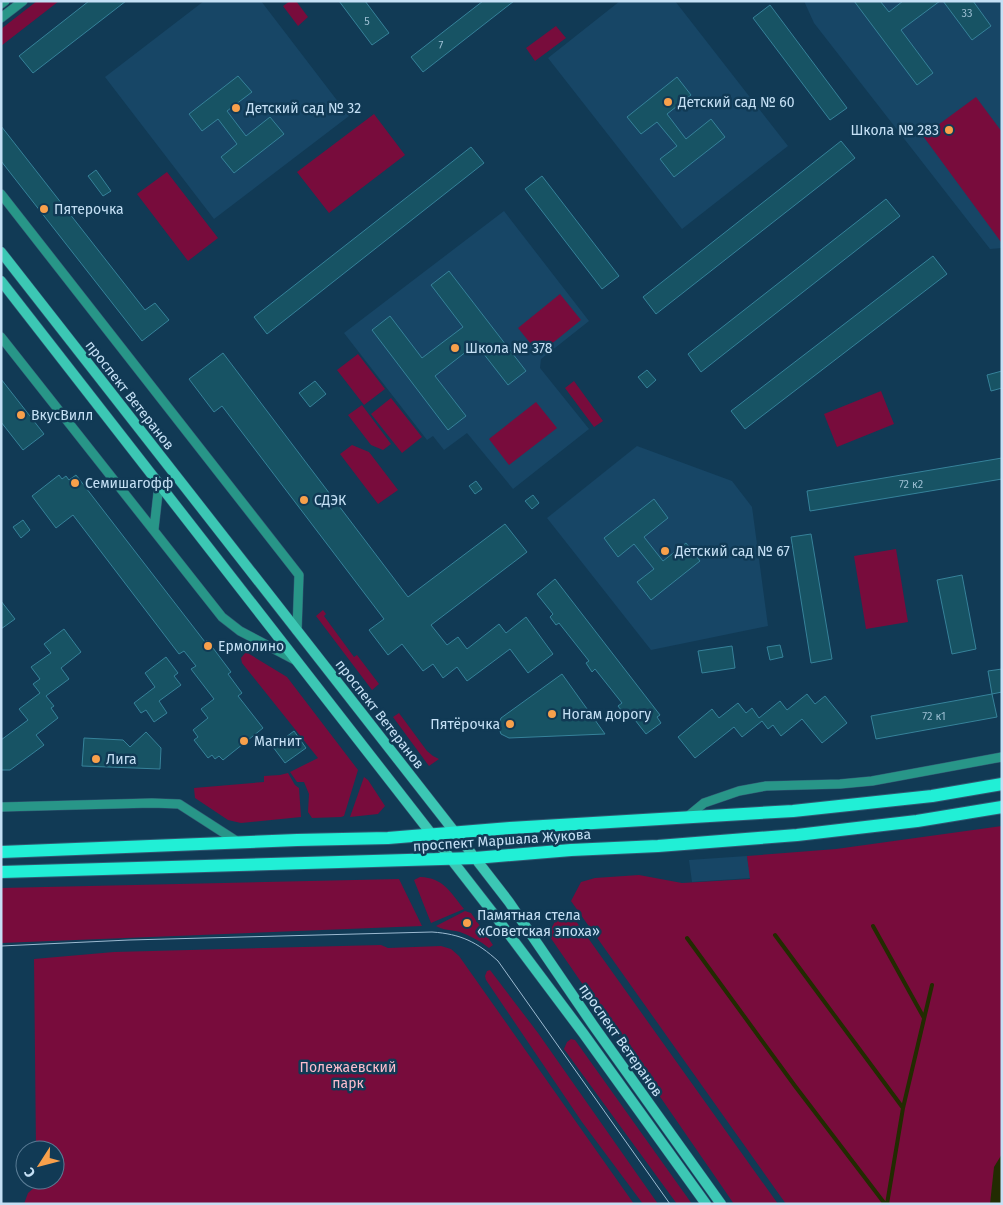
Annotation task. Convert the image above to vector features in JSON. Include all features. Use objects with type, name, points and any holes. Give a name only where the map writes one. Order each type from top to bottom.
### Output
[{"type":"main road","name":"проспект Ветеранов","points":[[1,252],[476,858],[509,902],[594,1026],[721,1204]]},
{"type":"main road","name":"проспект Ветеранов","points":[[1,281],[432,835],[583,1033],[706,1204]]},
{"type":"main road","name":"проспект Маршала Жукова","points":[[1,852],[388,838],[686,818],[819,808],[932,796],[1002,784]]},
{"type":"main road","name":"проспект Маршала Жукова","points":[[1,872],[451,860],[797,835],[917,821],[1002,807]]},
{"type":"street","points":[[1,4],[5,1]]},
{"type":"street","points":[[1,18],[23,1]]},
{"type":"street","points":[[1,194],[299,575],[297,631]]},
{"type":"street","points":[[1,337],[222,617],[240,631],[295,660]]},
{"type":"street","points":[[154,529],[159,484]]},
{"type":"street","points":[[686,818],[704,803],[739,791],[766,786],[872,781],[1002,757]]},
{"type":"street","points":[[1,807],[179,804],[238,842]]},
{"type":"shaded area","name":"Детский сад № 32","points":[[204,1],[261,1],[349,116],[214,219],[105,77]]},
{"type":"shaded area","name":"Детский сад № 60","points":[[620,1],[675,1],[788,146],[682,229],[548,58]]},
{"type":"shaded area","name":"Школа № 283","points":[[804,1],[1002,1],[1002,248],[990,249],[814,23]]},
{"type":"shaded area","name":"Школа № 378","points":[[504,211],[589,321],[541,359],[540,368],[589,429],[513,489],[467,433],[444,450],[433,436],[427,440],[344,333]]},
{"type":"shaded area","name":"Детский сад № 67","points":[[637,446],[732,481],[752,507],[768,626],[651,650],[547,518]]},
{"type":"shaded area","points":[[747,856],[751,878],[692,882],[689,860]]},
{"type":"shaded area","points":[[1002,1154],[1002,1204],[990,1204],[994,1167]]},
{"type":"green space","points":[[37,1],[59,1],[1,46],[1,29]]},
{"type":"green space","points":[[290,1],[296,1],[308,17],[298,26],[283,6]]},
{"type":"green space","points":[[556,26],[566,38],[535,61],[526,48]]},
{"type":"green space","points":[[976,97],[1002,132],[1001,242],[923,136]]},
{"type":"green space","points":[[374,114],[405,155],[329,213],[297,172]]},
{"type":"green space","points":[[167,172],[218,238],[188,261],[137,194]]},
{"type":"green space","points":[[560,294],[581,320],[539,354],[518,328]]},
{"type":"green space","points":[[358,354],[385,389],[364,405],[337,370]]},
{"type":"green space","points":[[574,381],[603,421],[594,427],[565,388]]},
{"type":"green space","points":[[881,391],[894,424],[837,447],[824,414]]},
{"type":"green space","points":[[391,398],[422,437],[402,453],[371,414]]},
{"type":"green space","points":[[536,402],[557,428],[509,465],[489,439]]},
{"type":"green space","points":[[362,405],[391,444],[383,450],[371,445],[348,415]]},
{"type":"green space","points":[[352,445],[369,452],[398,490],[378,504],[340,454]]},
{"type":"green space","points":[[896,549],[908,622],[866,629],[854,556]]},
{"type":"green space","points":[[323,610],[326,614],[324,616],[354,657],[357,655],[379,684],[372,690],[316,616]]},
{"type":"green space","points":[[246,652],[287,677],[358,770],[344,816],[312,818],[308,812],[309,794],[304,782],[297,782],[290,772],[318,758],[242,663],[241,658]]},
{"type":"green space","points":[[399,713],[427,751],[439,759],[429,766],[393,717]]},
{"type":"green space","points":[[288,773],[299,788],[301,817],[241,823],[228,820],[195,798],[194,788],[264,782],[264,776]]},
{"type":"green space","points":[[364,777],[385,806],[378,814],[350,817]]},
{"type":"green space","points":[[1002,826],[1002,1204],[786,1204],[571,901],[581,882],[595,878],[639,875],[682,883],[750,879],[747,856],[836,849]]},
{"type":"green space","points":[[420,877],[441,883],[464,909],[431,923],[414,880]]},
{"type":"green space","points":[[399,879],[422,926],[1,943],[1,888]]},
{"type":"green space","points":[[568,910],[778,1204],[734,1204],[548,934],[560,913]]},
{"type":"green space","points":[[465,911],[471,913],[493,945],[489,948],[460,932],[436,926]]},
{"type":"green space","name":"Полежаевский парк","points":[[381,945],[388,948],[441,946],[451,949],[459,956],[634,1204],[24,1204],[28,1193],[32,1190],[65,1190],[65,1140],[36,1140],[34,959],[114,952]]},
{"type":"green space","points":[[490,970],[538,1033],[658,1204],[643,1204],[582,1122],[486,980],[487,971]]},
{"type":"green space","points":[[571,1039],[575,1040],[692,1204],[677,1204],[564,1049],[567,1042]]},
{"type":"building","points":[[89,1],[126,1],[33,73],[19,56]]},
{"type":"building","points":[[339,1],[365,1],[389,33],[372,45]]},
{"type":"building","points":[[483,1],[514,1],[423,72],[411,57]]},
{"type":"building","points":[[854,1],[880,1],[889,12],[903,1],[940,1],[901,30],[933,73],[917,85]]},
{"type":"building","points":[[943,1],[973,1],[991,26],[972,40]]},
{"type":"building","points":[[770,5],[847,108],[830,120],[753,18]]},
{"type":"building","points":[[238,76],[252,92],[227,111],[246,136],[270,117],[284,134],[234,173],[221,157],[237,144],[218,119],[202,131],[189,114]]},
{"type":"building","points":[[677,77],[691,95],[667,114],[686,139],[711,119],[725,137],[674,177],[660,159],[677,146],[657,122],[641,134],[627,117]]},
{"type":"building","points":[[1,126],[145,310],[155,303],[169,320],[142,341],[1,161]]},
{"type":"building","points":[[841,141],[855,158],[656,314],[643,297]]},
{"type":"building","points":[[471,147],[484,163],[267,334],[254,317]]},
{"type":"building","points":[[96,170],[111,191],[103,196],[88,176]]},
{"type":"building","points":[[542,176],[619,276],[602,289],[525,189]]},
{"type":"building","points":[[886,199],[900,216],[701,372],[688,354]]},
{"type":"building","points":[[933,256],[947,274],[745,429],[731,411]]},
{"type":"building","points":[[449,271],[526,371],[508,385],[476,344],[435,376],[466,416],[448,430],[372,330],[390,316],[422,358],[463,327],[431,285]]},
{"type":"building","points":[[223,353],[408,597],[505,524],[527,552],[431,625],[447,645],[458,637],[467,649],[499,624],[506,633],[526,617],[553,654],[528,673],[510,649],[467,681],[457,667],[443,678],[433,664],[423,671],[402,644],[388,655],[369,630],[384,619],[222,406],[214,412],[189,379]]},
{"type":"building","points":[[647,370],[656,380],[647,388],[638,377]]},
{"type":"building","points":[[1002,371],[1002,388],[991,391],[987,375]]},
{"type":"building","points":[[1,379],[44,434],[23,450],[1,422]]},
{"type":"building","points":[[315,381],[326,394],[310,407],[299,393]]},
{"type":"building","points":[[1002,458],[1002,479],[810,511],[807,491]]},
{"type":"building","points":[[59,475],[62,479],[66,476],[69,480],[76,475],[205,642],[207,640],[231,672],[228,674],[242,693],[238,696],[263,728],[223,760],[219,756],[215,759],[212,755],[208,758],[194,740],[198,737],[193,730],[208,718],[201,709],[214,699],[191,669],[196,666],[184,651],[179,654],[73,515],[56,528],[32,496]]},
{"type":"building","points":[[476,481],[482,489],[475,494],[469,486]]},
{"type":"building","points":[[533,495],[539,503],[532,509],[525,501]]},
{"type":"building","points":[[654,499],[668,518],[644,537],[663,561],[686,543],[700,561],[651,600],[637,582],[654,569],[634,544],[618,557],[604,538]]},
{"type":"building","points":[[23,520],[30,530],[21,538],[13,527]]},
{"type":"building","points":[[811,534],[832,659],[811,663],[791,537]]},
{"type":"building","points":[[962,575],[976,649],[952,654],[937,580]]},
{"type":"building","points":[[555,579],[660,715],[657,717],[661,723],[646,734],[628,711],[624,714],[618,706],[622,703],[595,669],[592,672],[586,663],[589,661],[559,623],[556,625],[550,617],[553,614],[537,594]]},
{"type":"building","points":[[1,601],[15,619],[1,629]]},
{"type":"building","points":[[64,629],[81,652],[61,668],[69,679],[46,696],[54,706],[51,708],[58,718],[36,735],[44,745],[10,770],[1,770],[1,740],[28,720],[19,709],[40,693],[33,684],[40,679],[31,667],[51,653],[44,644]]},
{"type":"building","points":[[780,645],[783,657],[770,660],[767,647]]},
{"type":"building","points":[[732,646],[735,668],[702,673],[698,651]]},
{"type":"building","points":[[166,657],[178,673],[174,676],[181,685],[159,701],[167,713],[154,722],[146,710],[141,713],[134,703],[155,687],[145,673]]},
{"type":"building","points":[[1002,669],[1002,692],[992,694],[988,671]]},
{"type":"building","points":[[562,674],[605,734],[509,738],[501,734],[498,726],[501,718]]},
{"type":"building","points":[[807,694],[815,704],[825,696],[847,723],[822,743],[802,719],[781,736],[773,725],[768,729],[762,721],[742,737],[734,727],[695,758],[678,737],[712,709],[719,718],[738,703],[746,713],[752,708],[759,718],[780,701],[787,710]]},
{"type":"building","points":[[992,694],[997,717],[876,739],[871,716]]},
{"type":"building","points":[[294,731],[306,748],[285,763],[273,747]]},
{"type":"building","points":[[146,732],[161,748],[160,769],[82,766],[84,738],[123,740],[130,747]]},
{"type":"waterway","points":[[873,926],[924,1018]]},
{"type":"waterway","points":[[775,935],[903,1108]]},
{"type":"waterway","points":[[687,938],[795,1086],[885,1204]]},
{"type":"waterway","points":[[887,1204],[903,1108],[932,985]]},
{"type":"tram line","points":[[1,946],[129,940],[432,932],[468,940],[498,961],[670,1204]]},
{"type":"place","name":"Детский сад № 60","points":[[668,102]]},
{"type":"place","name":"Детский сад № 32","points":[[236,108]]},
{"type":"place","name":"Школа № 283","points":[[949,130]]},
{"type":"place","name":"Пятерочка","points":[[44,209]]},
{"type":"place","name":"Школа № 378","points":[[455,348]]},
{"type":"place","name":"ВкусВилл","points":[[21,415]]},
{"type":"place","name":"Семишагофф","points":[[75,483]]},
{"type":"place","name":"СДЭК","points":[[304,500]]},
{"type":"place","name":"Детский сад № 67","points":[[665,551]]},
{"type":"place","name":"Ермолино","points":[[208,646]]},
{"type":"place","name":"Ногам дорогу","points":[[552,714]]},
{"type":"place","name":"Пятёрочка","points":[[510,724]]},
{"type":"place","name":"Магнит","points":[[244,741]]},
{"type":"place","name":"Лига","points":[[96,759]]},
{"type":"place","name":"Памятная стела «Советская эпоха»","points":[[467,923]]}]
